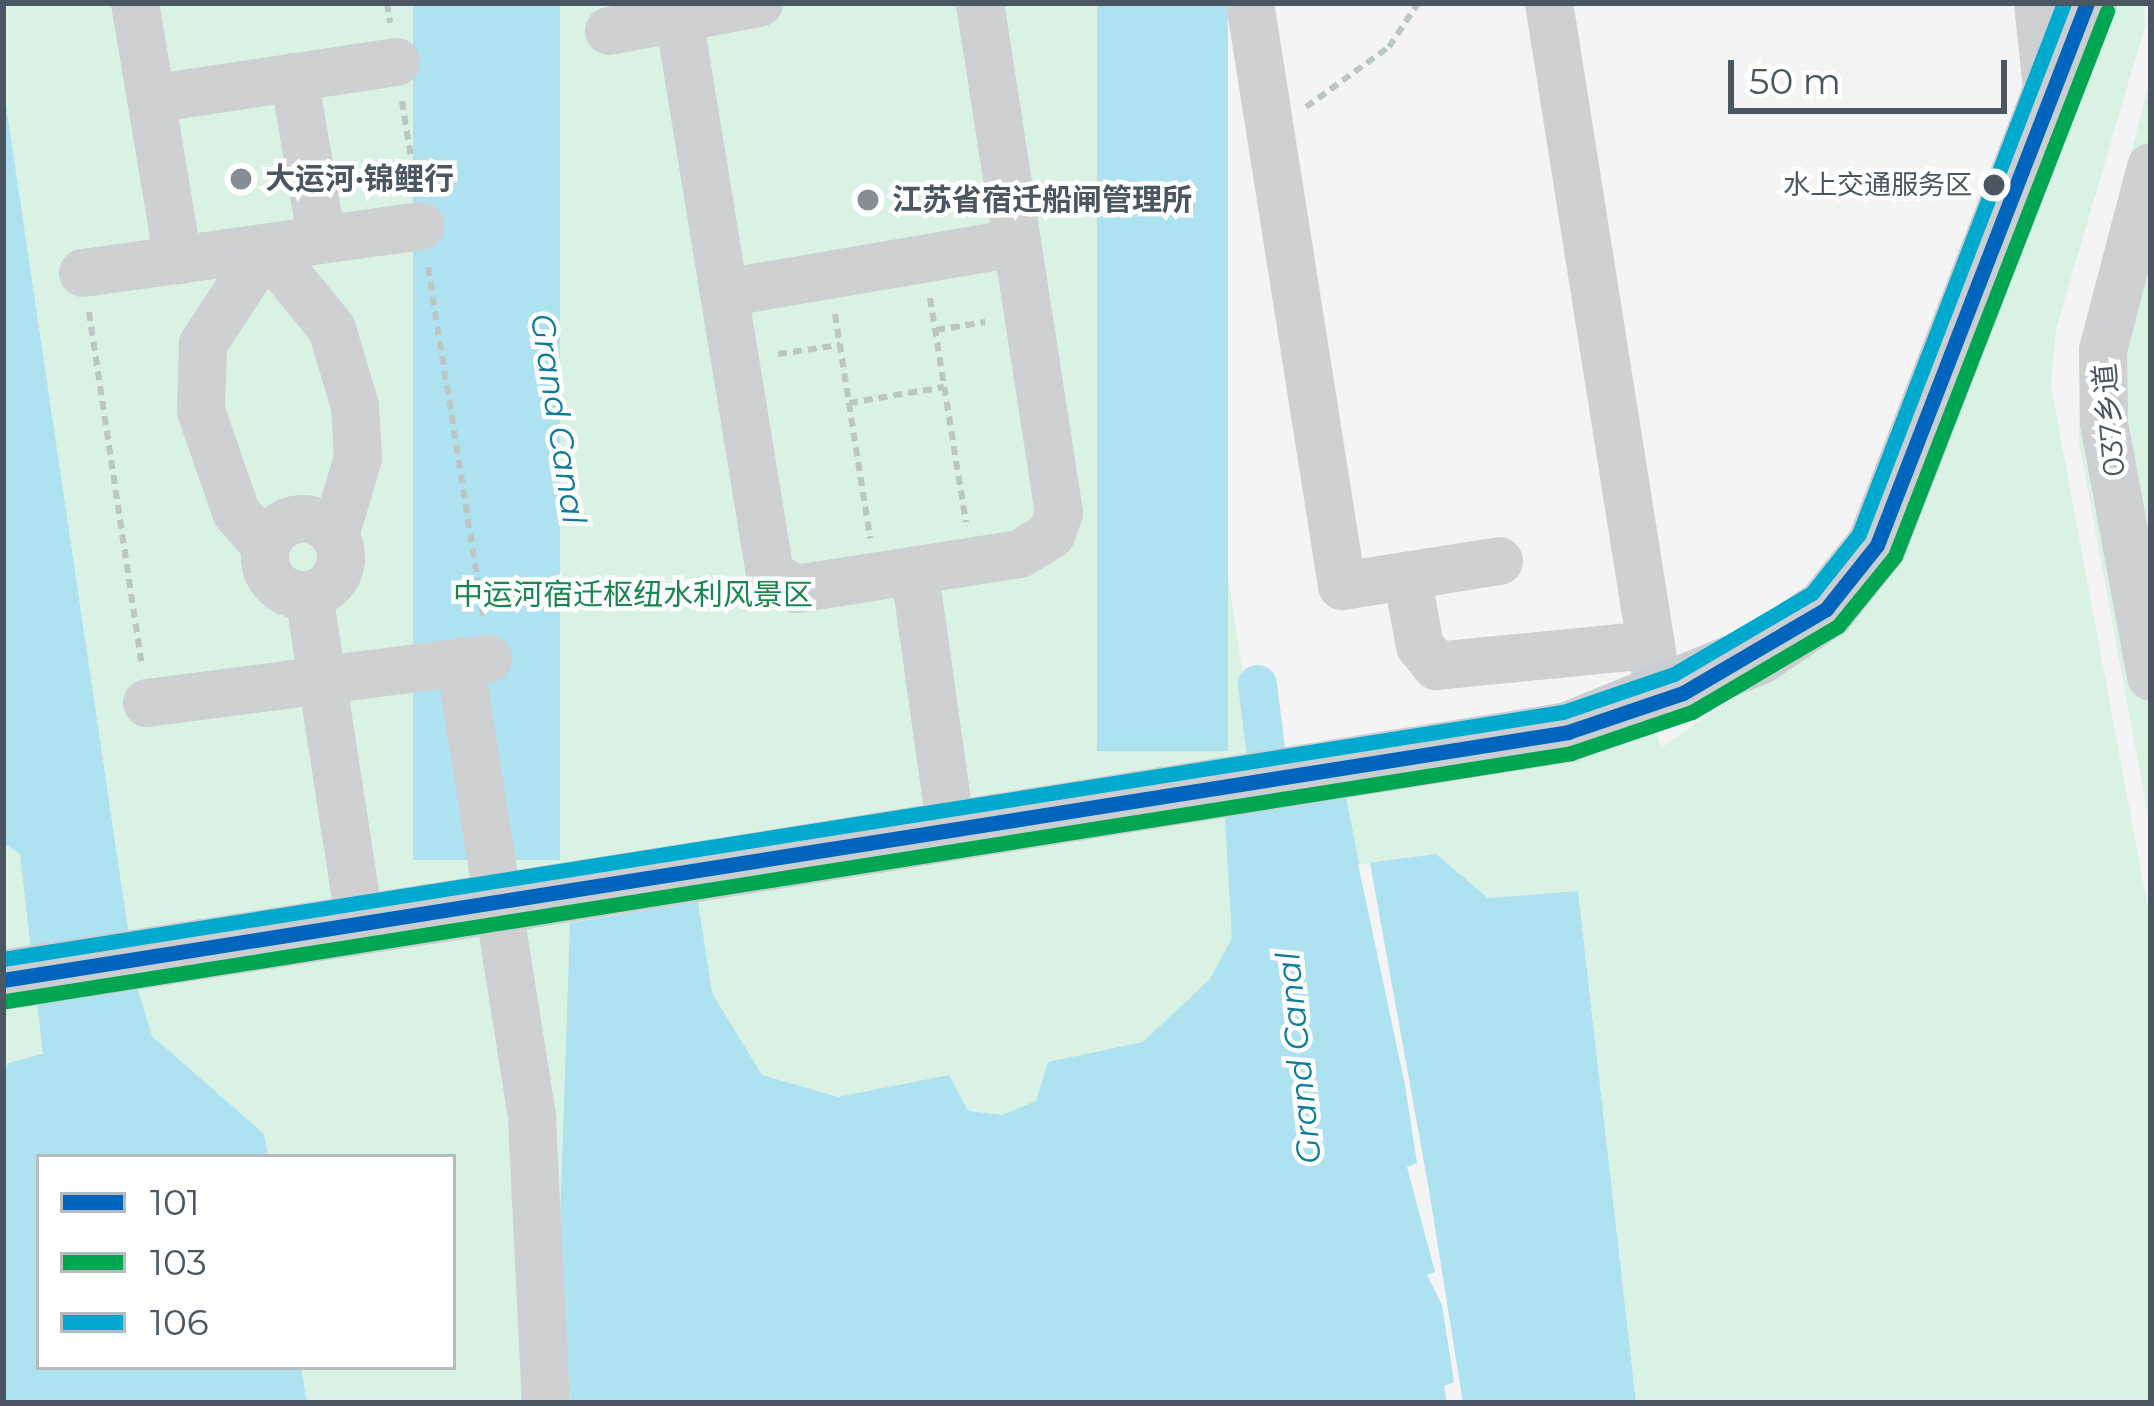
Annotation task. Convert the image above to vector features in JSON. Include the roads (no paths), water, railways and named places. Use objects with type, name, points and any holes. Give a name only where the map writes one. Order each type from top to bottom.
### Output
[{"type":"main road","points":[[3,980],[1495,744],[1656,674],[1826,609],[1877,545],[2047,88],[2087,3]]},
{"type":"street","points":[[135,3],[178,260]]},
{"type":"street","points":[[609,31],[759,3]]},
{"type":"street","points":[[679,18],[770,574],[796,589],[896,576],[1037,548],[1059,513],[980,3]]},
{"type":"street","points":[[1250,3],[1342,586],[1499,561]]},
{"type":"street","points":[[1407,576],[1420,646],[1436,666],[1656,674],[1549,3]]},
{"type":"street","points":[[2038,3],[2047,88]]},
{"type":"street","points":[[151,99],[396,62]]},
{"type":"street","points":[[294,77],[322,240]]},
{"type":"street","name":"037乡道","points":[[2151,167],[2103,350],[2104,423],[2151,677]]},
{"type":"street","points":[[83,273],[422,226]]},
{"type":"street","points":[[724,293],[1017,243]]},
{"type":"street","points":[[266,248],[332,329],[347,374],[358,458],[335,536],[338,572],[309,595]]},
{"type":"street","points":[[266,248],[203,344],[202,411],[236,512],[266,547],[274,583],[309,595]]},
{"type":"street","points":[[266,547],[303,518],[335,536]]},
{"type":"street","points":[[896,576],[976,828]]},
{"type":"street","points":[[309,595],[360,925]]},
{"type":"street","points":[[147,703],[475,660],[532,1119],[547,1403]]},
{"type":"water","points":[[413,3],[560,3],[560,860],[413,860]]},
{"type":"water","points":[[1097,3],[1228,3],[1228,751],[1097,751]]},
{"type":"water","points":[[3,85],[136,984],[152,1036],[264,1134],[267,1154],[36,1154],[36,1370],[302,1370],[307,1403],[3,1403],[3,1076],[8,1063],[43,1054],[20,854],[3,843]]},
{"type":"water","points":[[1344,786],[1359,864],[1436,854],[1488,898],[1578,891],[1636,1403],[571,1403],[557,1315],[570,923],[698,902],[712,993],[762,1075],[838,1097],[949,1075],[968,1111],[1002,1115],[1036,1101],[1048,1062],[1143,1042],[1210,979],[1232,938],[1224,803]]},
{"type":"waterway","name":"Grand Canal","points":[[1257,684],[1272,804]]},
{"type":"place","name":"大运河·锦鲤行","points":[[241,179]]},
{"type":"place","name":"水上交通服务区","points":[[1994,185]]},
{"type":"place","name":"江苏省宿迁船闸管理所","points":[[868,200]]},
{"type":"park label","name":"中运河宿迁枢纽水利风景区","points":[[633,595]]}]
